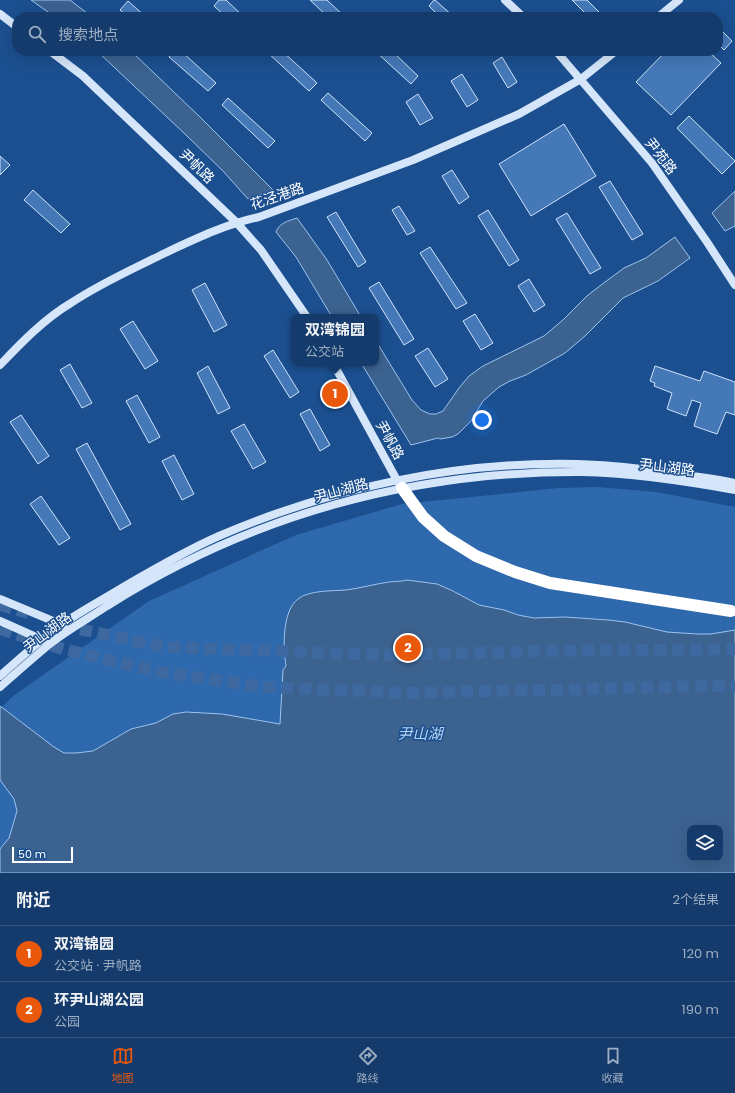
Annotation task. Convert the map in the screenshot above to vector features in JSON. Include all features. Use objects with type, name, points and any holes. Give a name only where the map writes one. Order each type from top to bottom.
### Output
[{"type":"highway","points":[[399,484],[423,517],[444,536],[476,556],[515,572],[550,583],[731,611]]},
{"type":"main road","points":[[505,0],[517,12]]},
{"type":"main road","points":[[664,12],[678,0]]},
{"type":"main road","points":[[0,14],[12,23]]},
{"type":"main road","name":"尹帆路","points":[[57,56],[84,76],[236,222],[261,250],[305,314]]},
{"type":"main road","name":"尹苑路","points":[[560,56],[652,163],[735,285]]},
{"type":"main road","name":"花泾港路","points":[[0,365],[48,320],[70,303],[125,272],[236,222],[259,217],[413,160],[519,114],[581,79],[610,56]]},
{"type":"main road","name":"尹帆路","points":[[335,366],[399,484]]},
{"type":"main road","name":"尹山湖路","points":[[0,676],[42,639],[62,625],[149,572],[185,552],[220,536],[308,503],[479,468],[532,465],[577,464],[640,469],[735,483]]},
{"type":"main road","name":"尹山湖路","points":[[0,687],[51,643],[155,578],[222,544],[312,511],[399,484],[485,476],[583,472],[673,480],[735,490]]},
{"type":"main road","points":[[0,599],[72,629]]},
{"type":"main road","points":[[0,621],[51,643]]},
{"type":"shaded area","name":"尹山湖","points":[[598,487],[656,492],[735,507],[735,873],[0,873],[0,709],[13,696],[149,601],[296,535],[402,504],[558,488]]},
{"type":"water","points":[[31,0],[70,0],[86,12],[48,12]]},
{"type":"water","points":[[102,56],[136,56],[273,190],[248,199],[223,171]]},
{"type":"water","points":[[735,191],[735,226],[725,231],[712,213]]},
{"type":"water","points":[[297,218],[327,260],[359,314],[330,314],[296,257],[276,232],[279,226],[287,221]]},
{"type":"water","points":[[675,237],[690,258],[658,281],[623,298],[585,336],[565,353],[526,375],[499,387],[483,401],[471,421],[458,434],[452,437],[438,438],[411,445],[363,366],[379,366],[379,346],[412,400],[421,410],[430,414],[436,414],[443,411],[469,376],[483,366],[544,336],[588,295],[605,282],[624,268],[646,258]]},
{"type":"water","name":"尹山湖","points":[[407,580],[437,584],[479,605],[534,618],[565,617],[608,620],[625,622],[667,632],[697,634],[711,634],[735,630],[735,873],[0,873],[0,849],[9,838],[17,811],[14,799],[0,780],[0,706],[64,753],[93,751],[131,729],[156,723],[173,714],[186,712],[222,714],[280,724],[283,670],[286,666],[284,650],[285,630],[286,621],[293,605],[303,596],[315,592],[346,590]]},
{"type":"building","points":[[219,0],[226,0],[239,12],[221,12],[214,6]]},
{"type":"building","points":[[310,0],[327,0],[340,12],[323,12]]},
{"type":"building","points":[[435,0],[448,12],[435,12],[429,6]]},
{"type":"building","points":[[572,0],[587,0],[599,12],[584,12]]},
{"type":"building","points":[[128,1],[140,12],[122,12],[120,10]]},
{"type":"building","points":[[723,32],[732,41],[724,50],[723,49]]},
{"type":"building","points":[[186,56],[216,83],[208,91],[169,57]]},
{"type":"building","points":[[271,56],[287,56],[317,83],[309,91]]},
{"type":"building","points":[[380,56],[397,56],[418,76],[411,84]]},
{"type":"building","points":[[661,56],[713,56],[721,63],[671,115],[636,82]]},
{"type":"building","points":[[502,57],[517,82],[508,88],[493,63]]},
{"type":"building","points":[[462,74],[478,100],[467,107],[451,81]]},
{"type":"building","points":[[328,93],[372,133],[365,141],[321,100]]},
{"type":"building","points":[[418,94],[433,118],[420,125],[406,102]]},
{"type":"building","points":[[228,98],[275,141],[268,148],[222,105]]},
{"type":"building","points":[[689,116],[735,161],[722,174],[677,128]]},
{"type":"building","points":[[564,124],[596,176],[531,216],[499,164]]},
{"type":"building","points":[[0,156],[10,165],[0,175]]},
{"type":"building","points":[[452,170],[469,197],[459,204],[442,176]]},
{"type":"building","points":[[610,181],[643,234],[632,240],[599,187]]},
{"type":"building","points":[[33,190],[70,224],[61,233],[24,200]]},
{"type":"building","points":[[399,206],[415,231],[407,235],[392,210]]},
{"type":"building","points":[[488,210],[519,260],[509,266],[478,216]]},
{"type":"building","points":[[336,212],[366,262],[358,267],[327,217]]},
{"type":"building","points":[[567,213],[601,268],[590,274],[556,219]]},
{"type":"building","points":[[430,247],[467,303],[456,309],[420,253]]},
{"type":"building","points":[[529,279],[545,305],[534,312],[518,286]]},
{"type":"building","points":[[379,282],[414,339],[404,345],[369,288]]},
{"type":"building","points":[[205,283],[227,325],[214,332],[192,290]]},
{"type":"building","points":[[475,314],[493,343],[481,350],[463,321]]},
{"type":"building","points":[[133,321],[158,361],[145,369],[120,329]]},
{"type":"building","points":[[428,348],[448,379],[435,387],[415,356]]},
{"type":"building","points":[[273,350],[299,392],[290,398],[264,356]]},
{"type":"building","points":[[70,364],[92,403],[82,408],[60,370]]},
{"type":"building","points":[[208,366],[230,408],[218,414],[197,373]]},
{"type":"building","points":[[655,366],[700,381],[704,371],[735,382],[735,415],[726,412],[717,434],[694,426],[701,403],[692,400],[686,416],[667,409],[672,393],[654,386],[655,383],[650,381]]},
{"type":"building","points":[[137,395],[160,437],[149,443],[126,401]]},
{"type":"building","points":[[310,409],[330,445],[320,451],[300,414]]},
{"type":"building","points":[[21,415],[49,456],[38,464],[10,422]]},
{"type":"building","points":[[244,424],[266,462],[253,469],[231,431]]},
{"type":"building","points":[[87,443],[131,524],[120,530],[76,449]]},
{"type":"building","points":[[174,455],[194,494],[182,500],[162,461]]},
{"type":"building","points":[[41,496],[70,538],[59,545],[30,504]]},
{"type":"tunnel","points":[[0,605],[28,613]]},
{"type":"tunnel","points":[[63,624],[79,629],[165,647],[387,655],[735,649]]},
{"type":"tunnel","points":[[0,629],[63,649],[160,672],[264,687],[410,693],[713,686],[735,687]]},
{"type":"place","name":"双湾锦园","points":[[335,394]]},
{"type":"place","name":"环尹山湖公园","points":[[408,648]]}]
